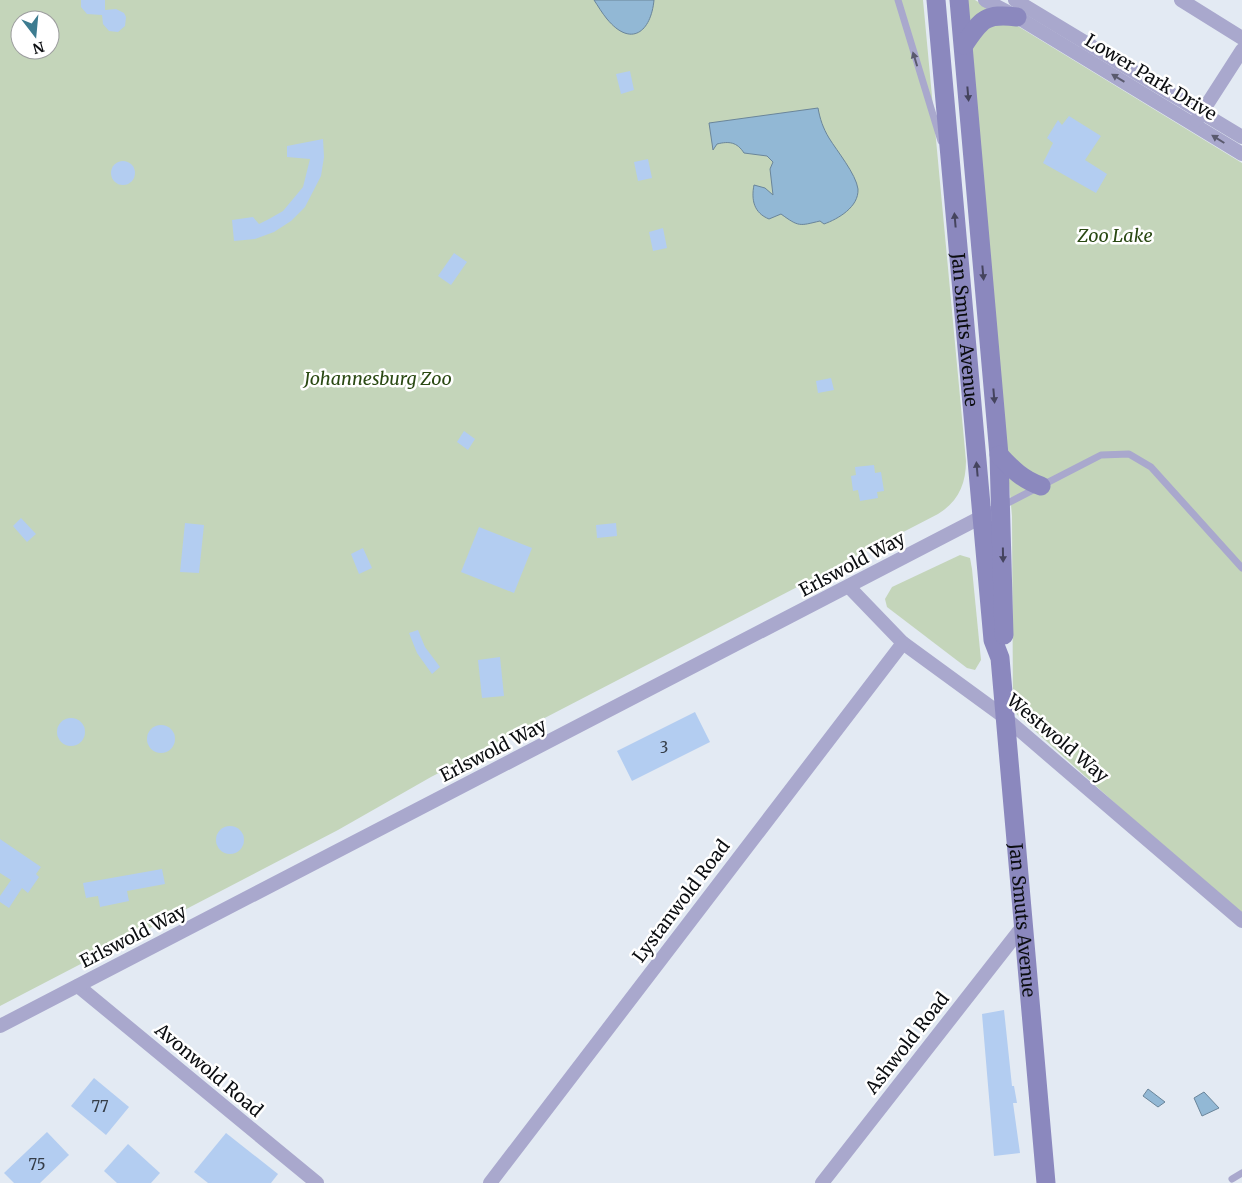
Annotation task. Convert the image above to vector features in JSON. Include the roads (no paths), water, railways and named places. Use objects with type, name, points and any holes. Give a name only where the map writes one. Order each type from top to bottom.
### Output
[{"type":"main road","name":"Jan Smuts Avenue","points":[[936,0],[981,518],[993,640],[1000,658]]},
{"type":"main road","name":"Jan Smuts Avenue","points":[[959,0],[999,455],[1002,506],[1004,641],[1000,658],[1003,716],[1046,1183]]},
{"type":"main road","points":[[964,45],[976,26],[985,18],[1016,8]]},
{"type":"main road","points":[[999,455],[1017,474],[1029,482],[1041,486]]},
{"type":"street","name":"Lower Park Drive","points":[[985,0],[1048,19],[1198,119],[1242,154]]},
{"type":"street","points":[[1182,0],[1242,38]]},
{"type":"street","name":"Lower Park Drive","points":[[1016,8],[1041,32],[1198,119],[1242,137]]},
{"type":"street","points":[[1041,32],[1048,19]]},
{"type":"street","points":[[1198,119],[1242,50]]},
{"type":"street","name":"Erlswold Way","points":[[0,1026],[1002,506]]},
{"type":"street","name":"Westwold Way","points":[[849,586],[903,643],[1003,716],[1242,921]]},
{"type":"street","name":"Lystanwold Road","points":[[490,1183],[903,643]]},
{"type":"street","name":"Ashwold Road","points":[[822,1183],[1023,926]]},
{"type":"street","name":"Avonwold Road","points":[[78,986],[317,1183]]},
{"type":"lane","points":[[898,0],[950,172]]},
{"type":"lane","points":[[1002,506],[1101,455],[1129,454],[1151,467],[1242,568]]},
{"type":"lane","points":[[1232,1179],[1242,1173]]},
{"type":"water","points":[[594,0],[654,0],[649,21],[644,28],[632,34],[624,33],[616,28],[605,17]]},
{"type":"water","points":[[818,108],[827,134],[857,183],[858,189],[855,201],[847,211],[824,224],[820,221],[799,224],[781,214],[769,219],[757,210],[753,201],[753,191],[754,185],[765,188],[773,195],[770,169],[773,162],[767,156],[744,153],[732,143],[717,144],[713,150],[709,123]]},
{"type":"water","points":[[1148,1089],[1165,1102],[1158,1107],[1143,1096]]},
{"type":"water","points":[[1204,1092],[1219,1108],[1202,1116],[1194,1098]]},
{"type":"park label","name":"Zoo Lake","points":[[1115,235]]},
{"type":"park label","name":"Johannesburg Zoo","points":[[378,378]]}]
